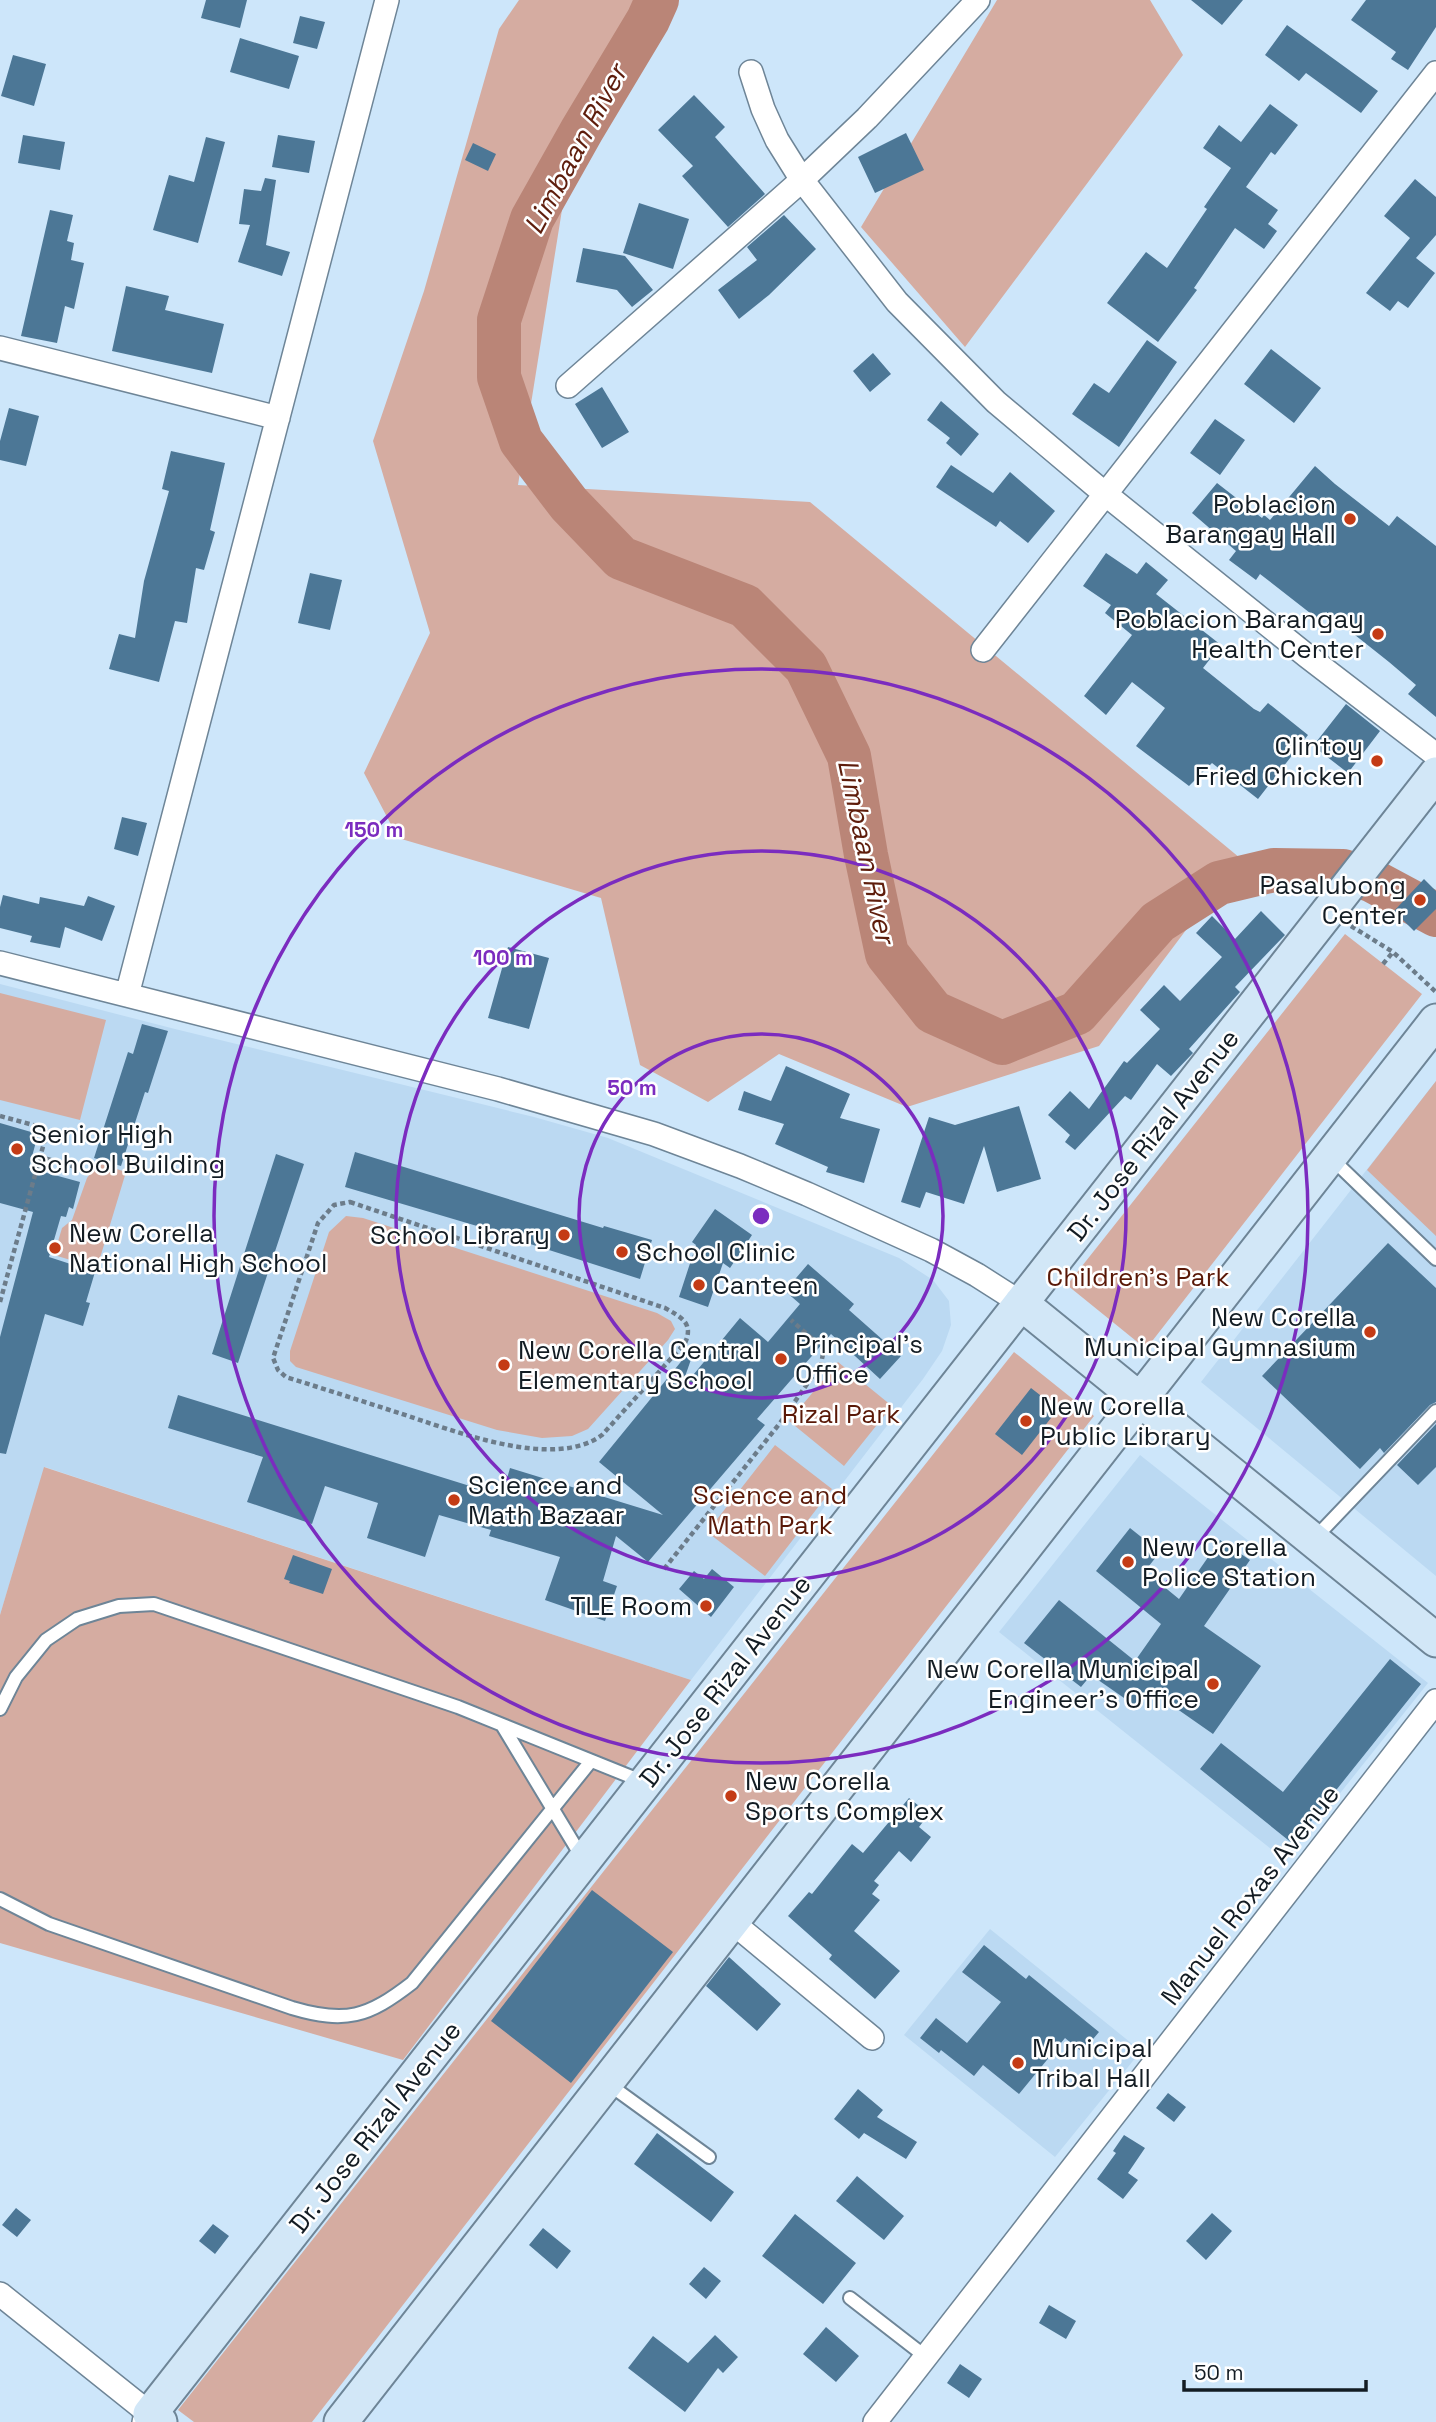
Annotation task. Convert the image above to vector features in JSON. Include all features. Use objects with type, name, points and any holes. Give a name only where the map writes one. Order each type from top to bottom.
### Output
[{"type":"main road","name":"Dr. Jose Rizal Avenue","points":[[151,2419],[584,1861],[1436,774]]},
{"type":"main road","points":[[341,2422],[1436,1021]]},
{"type":"main road","points":[[1021,1303],[1436,1640]]},
{"type":"street","points":[[127,995],[387,0]]},
{"type":"street","points":[[568,386],[803,180],[978,0]]},
{"type":"street","points":[[751,72],[777,140],[803,180],[897,302],[996,402],[1104,494],[1307,656],[1436,754]]},
{"type":"street","points":[[982,650],[1436,73]]},
{"type":"street","points":[[0,348],[278,418]]},
{"type":"street","points":[[0,963],[498,1089],[654,1134],[785,1184],[931,1250],[1021,1303]]},
{"type":"street","name":"Manuel Roxas Avenue","points":[[875,2422],[1436,1701]]},
{"type":"street","points":[[732,1922],[872,2038]]},
{"type":"street","points":[[0,2294],[151,2419]]},
{"type":"lane","points":[[1330,1157],[1436,1259]]},
{"type":"lane","points":[[1313,1541],[1436,1411]]},
{"type":"lane","points":[[0,1709],[16,1677],[46,1640],[77,1619],[119,1605],[154,1604],[458,1707],[645,1783]]},
{"type":"lane","points":[[502,1724],[584,1861]]},
{"type":"lane","points":[[0,1899],[49,1924],[292,2008],[340,2018],[366,2012],[391,1999],[412,1983],[591,1761]]},
{"type":"lane","points":[[606,2083],[709,2157]]},
{"type":"lane","points":[[850,2298],[926,2357]]},
{"type":"path","points":[[1329,909],[1349,925],[1393,952],[1436,992]]},
{"type":"path","points":[[1383,964],[1393,952]]},
{"type":"path","points":[[0,1116],[48,1129],[0,1302]]},
{"type":"path","points":[[40,1157],[76,1167]]},
{"type":"path","points":[[350,1202],[665,1308],[681,1317],[689,1326],[685,1343],[602,1435],[590,1444],[564,1450],[493,1443],[286,1377],[278,1370],[273,1358],[318,1223],[334,1205],[350,1202]]},
{"type":"path","points":[[663,1569],[780,1423],[821,1364],[824,1349],[792,1320]]},
{"type":"shaded area","name":"New Corella Central Elementary School","points":[[0,984],[534,1117],[608,1138],[899,1258],[933,1280],[949,1301],[951,1325],[942,1351],[691,1680],[45,1467],[0,1615]]},
{"type":"shaded area","points":[[1436,1081],[1436,1576],[1201,1382]]},
{"type":"shaded area","points":[[1140,1455],[1428,1683],[1286,1861],[999,1632]]},
{"type":"shaded area","points":[[990,1929],[1141,2051],[1055,2157],[904,2035]]},
{"type":"green space","points":[[519,0],[678,0],[581,91],[518,485],[810,502],[1240,858],[1099,1046],[907,1107],[779,1054],[708,1102],[640,1065],[601,898],[398,838],[364,773],[430,633],[373,441],[424,291],[499,29]]},
{"type":"green space","points":[[997,0],[1150,0],[1183,55],[965,347],[861,227]]},
{"type":"green space","name":"Children's Park","points":[[1345,934],[1422,994],[1146,1349],[1067,1285]]},
{"type":"green space","points":[[0,993],[106,1020],[80,1120],[0,1100]]},
{"type":"green space","points":[[1436,1081],[1436,1236],[1367,1170]]},
{"type":"green space","points":[[98,1163],[126,1172],[97,1268],[54,1255],[62,1228],[72,1220],[87,1178]]},
{"type":"green space","points":[[346,1216],[363,1218],[657,1313],[671,1321],[675,1329],[588,1429],[572,1436],[542,1438],[497,1430],[296,1367],[290,1361],[290,1351],[329,1232]]},
{"type":"green space","points":[[1014,1352],[1094,1416],[312,2422],[194,2422],[178,2410]]},
{"type":"green space","name":"Rizal Park","points":[[838,1362],[892,1406],[844,1466],[789,1421]]},
{"type":"green space","name":"Science and Math Park","points":[[775,1445],[832,1489],[765,1576],[707,1532]]},
{"type":"green space","points":[[44,1467],[691,1680],[403,2060],[0,1943],[0,1615]]},
{"type":"building","points":[[206,0],[247,0],[240,28],[201,18]]},
{"type":"building","points":[[1191,0],[1243,0],[1222,25]]},
{"type":"building","points":[[1366,0],[1436,0],[1436,27],[1408,70],[1391,59],[1396,52],[1351,20]]},
{"type":"building","points":[[300,16],[325,22],[317,49],[293,43]]},
{"type":"building","points":[[1287,25],[1378,91],[1361,113],[1306,73],[1299,81],[1265,55]]},
{"type":"building","points":[[240,38],[299,56],[289,89],[230,72]]},
{"type":"building","points":[[13,55],[46,64],[34,106],[1,96]]},
{"type":"building","points":[[694,95],[725,127],[715,137],[765,194],[728,227],[682,176],[693,166],[658,130]]},
{"type":"building","points":[[1270,104],[1298,125],[1275,155],[1271,152],[1246,187],[1278,210],[1268,224],[1277,231],[1264,249],[1235,228],[1194,288],[1197,290],[1158,342],[1107,303],[1146,252],[1167,268],[1207,209],[1204,207],[1231,168],[1203,148],[1219,125],[1241,142]]},
{"type":"building","points":[[906,133],[924,170],[875,193],[858,157]]},
{"type":"building","points":[[23,135],[65,142],[60,170],[18,163]]},
{"type":"building","points":[[278,135],[315,141],[309,173],[272,167]]},
{"type":"building","points":[[206,137],[225,142],[198,243],[153,230],[169,175],[194,182]]},
{"type":"building","points":[[473,143],[496,154],[488,171],[465,160]]},
{"type":"building","points":[[265,178],[276,180],[266,245],[290,252],[282,276],[238,262],[250,225],[239,224],[244,189],[261,191]]},
{"type":"building","points":[[1415,179],[1436,197],[1436,235],[1416,258],[1435,273],[1408,308],[1398,301],[1390,311],[1366,293],[1410,238],[1384,216]]},
{"type":"building","points":[[639,203],[689,219],[673,269],[623,253]]},
{"type":"building","points":[[50,210],[73,215],[67,241],[74,243],[71,260],[84,263],[74,309],[65,306],[57,343],[21,336]]},
{"type":"building","points":[[784,215],[816,249],[769,295],[739,319],[718,290],[757,260],[747,247]]},
{"type":"building","points":[[583,248],[625,256],[653,290],[632,307],[617,290],[576,282]]},
{"type":"building","points":[[126,286],[169,296],[165,310],[224,324],[212,373],[112,351]]},
{"type":"building","points":[[1147,340],[1177,362],[1119,447],[1072,414],[1094,383],[1109,393]]},
{"type":"building","points":[[1271,349],[1321,388],[1294,423],[1244,384]]},
{"type":"building","points":[[873,353],[891,374],[870,392],[853,371]]},
{"type":"building","points":[[602,387],[629,432],[602,448],[575,404]]},
{"type":"building","points":[[941,401],[979,434],[961,456],[946,443],[950,438],[927,420]]},
{"type":"building","points":[[9,408],[39,416],[26,466],[0,460],[0,441]]},
{"type":"building","points":[[1215,419],[1245,440],[1220,475],[1190,453]]},
{"type":"building","points":[[171,451],[225,463],[210,530],[215,532],[204,570],[196,568],[187,623],[175,621],[159,682],[109,669],[119,634],[135,638],[144,581],[169,491],[162,489]]},
{"type":"building","points":[[951,465],[993,493],[1010,472],[1055,511],[1028,543],[1000,521],[996,527],[936,487]]},
{"type":"building","points":[[1315,466],[1389,526],[1397,516],[1436,546],[1436,717],[1408,694],[1416,685],[1326,612],[1319,620],[1260,574],[1256,580],[1229,560],[1236,551],[1192,513],[1217,483],[1262,518],[1264,515],[1270,520]]},
{"type":"building","points":[[1106,553],[1137,574],[1146,562],[1168,580],[1156,594],[1221,645],[1203,668],[1254,709],[1260,712],[1268,703],[1308,735],[1258,799],[1212,763],[1189,786],[1136,746],[1165,708],[1132,682],[1106,715],[1084,696],[1132,635],[1105,613],[1111,605],[1083,586]]},
{"type":"building","points":[[310,573],[342,580],[330,630],[298,623]]},
{"type":"building","points":[[1346,704],[1380,731],[1348,773],[1313,746]]},
{"type":"building","points":[[122,817],[147,823],[138,856],[114,849]]},
{"type":"building","name":"Pasalubong Center","points":[[1424,879],[1436,891],[1436,909],[1414,931],[1394,911]]},
{"type":"building","points":[[3,895],[39,904],[40,897],[84,906],[88,896],[115,906],[102,941],[65,927],[60,948],[30,942],[32,936],[0,928]]},
{"type":"building","points":[[1261,911],[1285,935],[1235,987],[1240,992],[1189,1049],[1193,1053],[1171,1076],[1157,1064],[1131,1100],[1125,1096],[1075,1150],[1065,1142],[1070,1135],[1048,1115],[1070,1091],[1089,1109],[1124,1061],[1127,1063],[1160,1029],[1140,1010],[1164,985],[1180,1001],[1222,957],[1196,933],[1212,916],[1235,939]]},
{"type":"building","points":[[508,947],[549,958],[529,1029],[488,1018]]},
{"type":"building","points":[[142,1024],[168,1031],[121,1166],[94,1158],[128,1052],[133,1054]]},
{"type":"building","points":[[786,1066],[850,1094],[840,1118],[880,1129],[864,1183],[826,1172],[828,1167],[775,1144],[784,1124],[738,1110],[744,1091],[771,1101]]},
{"type":"building","points":[[1019,1106],[1041,1179],[997,1192],[984,1146],[964,1204],[926,1192],[920,1208],[901,1202],[929,1117],[955,1125]]},
{"type":"building","points":[[0,1123],[38,1134],[29,1168],[80,1182],[73,1209],[69,1207],[66,1217],[61,1216],[49,1257],[95,1272],[86,1302],[90,1303],[83,1326],[45,1314],[6,1454],[0,1453],[0,1337],[33,1212],[0,1203]]},
{"type":"building","points":[[355,1152],[603,1228],[604,1226],[652,1240],[640,1279],[527,1243],[528,1241],[345,1187]]},
{"type":"building","points":[[276,1154],[304,1164],[238,1363],[212,1354]]},
{"type":"building","points":[[715,1209],[752,1235],[730,1268],[723,1263],[708,1307],[679,1297],[696,1245],[692,1242]]},
{"type":"building","name":"New Corella Municipal Gymnasium","points":[[1388,1243],[1436,1288],[1436,1402],[1384,1453],[1380,1448],[1360,1469],[1262,1376]]},
{"type":"building","points":[[808,1264],[854,1304],[849,1310],[901,1356],[880,1379],[831,1334],[757,1419],[765,1425],[648,1562],[616,1536],[603,1581],[617,1586],[605,1621],[545,1600],[560,1557],[489,1536],[491,1530],[439,1515],[425,1557],[367,1538],[378,1503],[325,1486],[312,1524],[247,1502],[263,1457],[168,1428],[178,1395],[502,1496],[510,1468],[663,1515],[599,1462],[693,1347],[695,1348],[680,1391],[740,1318],[768,1342],[800,1304],[785,1291]]},
{"type":"building","name":"New Corella Public Library","points":[[1031,1388],[1058,1409],[1022,1455],[995,1434]]},
{"type":"building","points":[[1436,1424],[1436,1467],[1418,1485],[1397,1465]]},
{"type":"building","points":[[1130,1528],[1160,1552],[1145,1571],[1179,1599],[1220,1540],[1250,1560],[1204,1626],[1261,1666],[1213,1734],[1150,1690],[1137,1707],[1091,1675],[1081,1687],[1024,1643],[1059,1600],[1135,1661],[1161,1624],[1096,1571]]},
{"type":"building","points":[[293,1555],[332,1569],[323,1594],[284,1579]]},
{"type":"building","name":"TLE Room","points":[[712,1569],[734,1587],[711,1617],[679,1589],[694,1571],[704,1579]]},
{"type":"building","points":[[1390,1659],[1421,1684],[1293,1844],[1200,1769],[1221,1743],[1283,1792]]},
{"type":"building","points":[[909,1798],[929,1814],[919,1827],[931,1837],[911,1862],[899,1851],[874,1881],[879,1885],[872,1894],[880,1900],[854,1931],[900,1971],[875,1999],[829,1959],[832,1955],[788,1916],[809,1892],[812,1894],[852,1844],[863,1853]]},
{"type":"building","points":[[592,1890],[673,1952],[571,2083],[491,2021]]},
{"type":"building","points":[[984,1945],[1026,1979],[1029,1975],[1099,2032],[1082,2052],[1065,2038],[1019,2094],[983,2065],[974,2076],[941,2050],[939,2053],[920,2038],[936,2018],[967,2043],[1001,2002],[962,1972]]},
{"type":"building","points":[[729,1957],[781,2004],[757,2031],[706,1986]]},
{"type":"building","points":[[858,2089],[883,2110],[877,2117],[917,2142],[906,2159],[864,2133],[859,2139],[834,2119]]},
{"type":"building","points":[[1168,2093],[1186,2107],[1174,2122],[1156,2108]]},
{"type":"building","points":[[657,2133],[734,2192],[711,2222],[634,2164]]},
{"type":"building","points":[[1124,2135],[1145,2148],[1128,2173],[1138,2180],[1123,2199],[1097,2179],[1116,2153],[1113,2151]]},
{"type":"building","points":[[857,2176],[904,2216],[884,2240],[836,2201]]},
{"type":"building","points":[[16,2208],[31,2220],[17,2237],[2,2225]]},
{"type":"building","points":[[1212,2213],[1232,2231],[1206,2260],[1186,2241]]},
{"type":"building","points":[[795,2214],[856,2263],[823,2304],[762,2256]]},
{"type":"building","points":[[213,2224],[229,2236],[215,2254],[199,2241]]},
{"type":"building","points":[[543,2228],[571,2251],[557,2269],[529,2245]]},
{"type":"building","points":[[704,2267],[721,2281],[706,2299],[689,2284]]},
{"type":"building","points":[[1049,2305],[1076,2321],[1066,2339],[1039,2323]]},
{"type":"building","points":[[826,2327],[859,2356],[836,2382],[803,2354]]},
{"type":"building","points":[[715,2335],[738,2357],[723,2373],[718,2368],[685,2412],[628,2368],[653,2336],[688,2363]]},
{"type":"building","points":[[960,2364],[982,2379],[969,2398],[947,2383]]},
{"type":"waterway","name":"Limbaan River","points":[[657,0],[532,219],[499,320],[499,377],[521,441],[569,504],[621,558],[745,606],[806,667],[849,756],[887,954],[933,1012],[1002,1043],[1077,1013],[1158,922],[1219,883],[1274,870],[1343,871],[1371,880],[1436,915]]},
{"type":"place","name":"Poblacion Barangay Hall","points":[[1350,519]]},
{"type":"place","name":"Poblacion Barangay Health Center","points":[[1378,634]]},
{"type":"place","name":"Clintoy Fried Chicken","points":[[1377,761]]},
{"type":"place","name":"Pasalubong Center","points":[[1420,900]]},
{"type":"place","name":"Senior High School Building","points":[[17,1149]]},
{"type":"place","name":"School Library","points":[[564,1235]]},
{"type":"place","name":"New Corella National High School","points":[[55,1248]]},
{"type":"place","name":"School Clinic","points":[[622,1252]]},
{"type":"place","name":"Canteen","points":[[699,1285]]},
{"type":"place","name":"New Corella Municipal Gymnasium","points":[[1370,1332]]},
{"type":"place","name":"Principal's Office","points":[[781,1359]]},
{"type":"place","name":"New Corella Central Elementary School","points":[[504,1365]]},
{"type":"place","name":"New Corella Public Library","points":[[1026,1421]]},
{"type":"place","name":"Science and Math Bazaar","points":[[454,1500]]},
{"type":"place","name":"New Corella Police Station","points":[[1128,1562]]},
{"type":"place","name":"TLE Room","points":[[706,1606]]},
{"type":"place","name":"New Corella Municipal Engineer's Office","points":[[1213,1684]]},
{"type":"place","name":"New Corella Sports Complex","points":[[731,1796]]},
{"type":"place","name":"Municipal Tribal Hall","points":[[1018,2063]]}]
